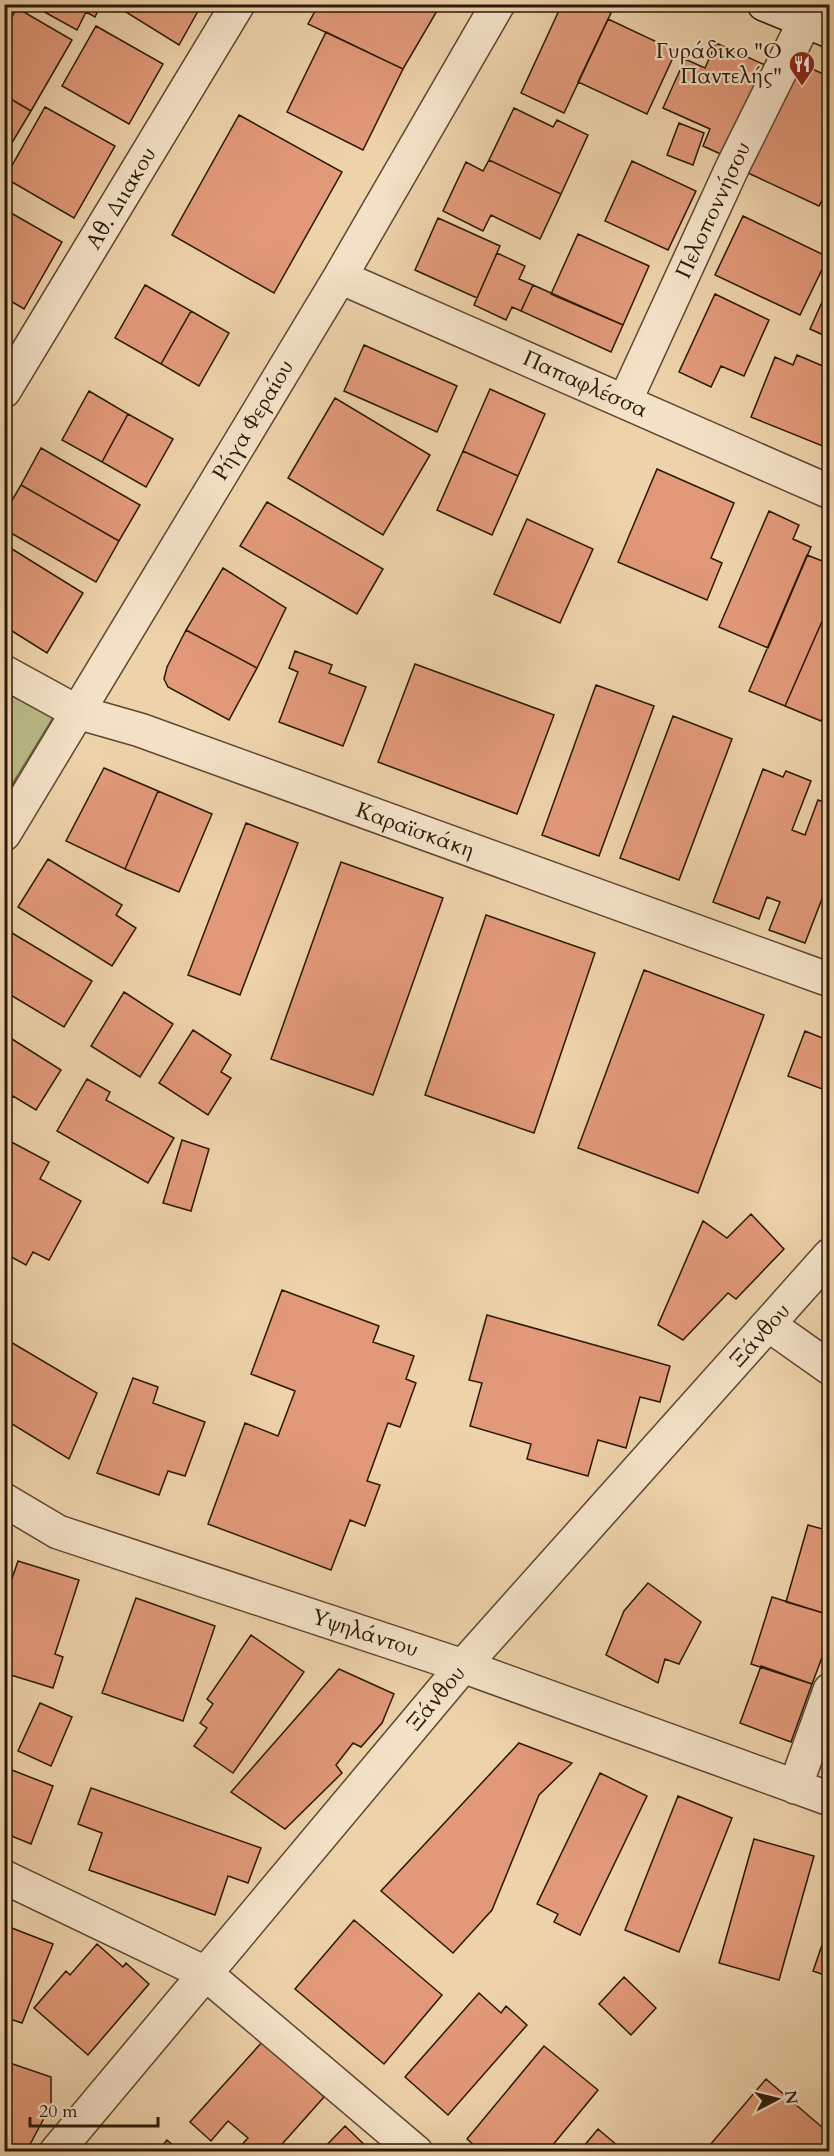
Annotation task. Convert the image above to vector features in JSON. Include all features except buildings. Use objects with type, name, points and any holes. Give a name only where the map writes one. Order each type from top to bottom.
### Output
[{"type":"street","name":"Αθ. Διιακου","points":[[4,391],[238,4]]},
{"type":"street","name":"Ρήγα Φεραίου","points":[[4,834],[340,277],[498,4]]},
{"type":"street","points":[[764,4],[817,26]]},
{"type":"street","name":"Πελοποννήσου","points":[[625,401],[733,166],[817,26]]},
{"type":"street","name":"Παπαφλέσσα","points":[[340,277],[830,492]]},
{"type":"street","name":"Καραϊσκάκη","points":[[4,672],[77,712],[140,730],[830,980]]},
{"type":"street","name":"Ξάνθου","points":[[56,2151],[463,1666],[830,1256]]},
{"type":"street","points":[[769,1325],[830,1368]]},
{"type":"street","name":"Υψηλάντου","points":[[4,1500],[58,1532],[463,1666],[830,1799]]},
{"type":"street","points":[[795,1787],[830,1690]]},
{"type":"street","points":[[4,1877],[205,1973],[416,2151]]},
{"type":"green space","points":[[5,677],[59,708],[5,796]]},
{"type":"place","name":"Γυράδικο \"Ο Παντελής\"","points":[[802,87]]}]
